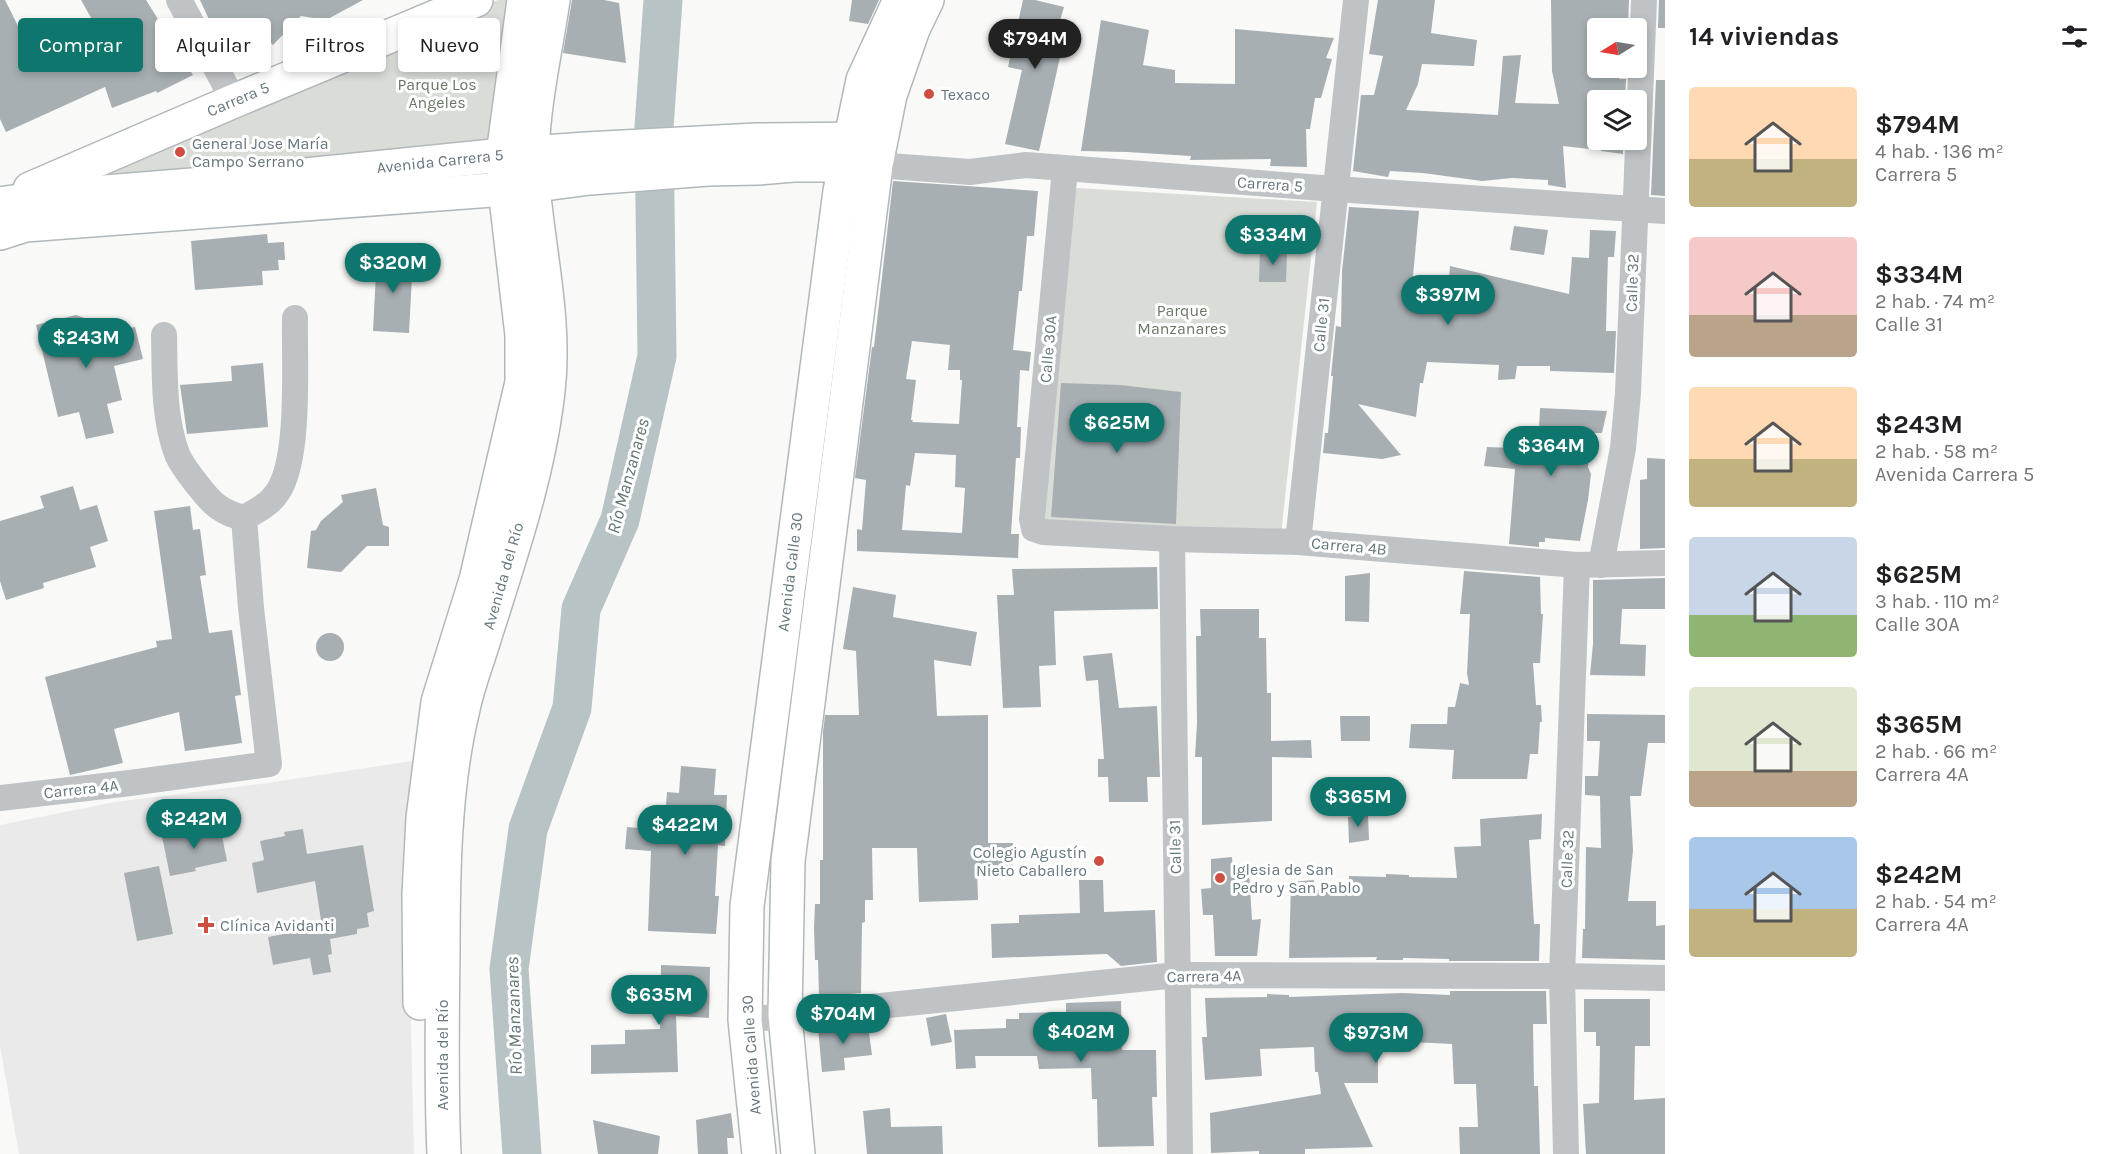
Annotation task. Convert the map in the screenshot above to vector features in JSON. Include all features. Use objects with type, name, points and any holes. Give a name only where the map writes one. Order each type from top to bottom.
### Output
[{"type":"main road","name":"Avenida del Río","points":[[424,1154],[418,895],[430,751],[438,702],[476,580],[522,382],[517,154],[524,0]]},
{"type":"main road","name":"Avenida del Río","points":[[517,154],[533,129],[553,0]]},
{"type":"main road","name":"Avenida Calle 30","points":[[798,1154],[785,1015],[788,861],[863,152],[864,80],[900,0]]},
{"type":"main road","name":"Avenida Calle 30","points":[[759,1154],[745,1020],[747,906],[837,215],[890,95],[927,0]]},
{"type":"main road","name":"Carrera 5","points":[[0,203],[459,4]]},
{"type":"main road","points":[[837,215],[792,153],[864,80]]},
{"type":"main road","name":"Avenida Carrera 5","points":[[0,203],[517,154],[588,163],[706,157],[758,168],[792,153],[863,152]]},
{"type":"main road","name":"Avenida Carrera 5","points":[[0,233],[25,225],[519,188],[588,163]]},
{"type":"main road","name":"Avenida del Río","points":[[444,1154],[441,1096],[443,895],[447,820],[455,755],[463,708],[538,452],[548,389],[550,332],[519,188]]},
{"type":"street","points":[[179,0],[234,101]]},
{"type":"street","name":"Calle 31","points":[[1298,542],[1356,0]]},
{"type":"street","name":"Calle 32","points":[[1566,1154],[1562,976],[1589,565],[1623,448],[1628,393],[1644,0]]},
{"type":"street","name":"Carrera 5","points":[[863,152],[970,172],[1026,165],[1665,211]]},
{"type":"street","name":"Calle 30A","points":[[1034,529],[1032,519],[1065,169]]},
{"type":"street","points":[[164,335],[167,413],[177,455],[207,497],[227,514],[244,518],[263,507],[277,493],[286,475],[293,443],[295,318]]},
{"type":"street","name":"Carrera 4A","points":[[0,798],[269,764],[251,608],[244,518]]},
{"type":"street","name":"Carrera 4B","points":[[1034,529],[1043,532],[1172,539],[1298,542],[1589,565],[1665,563]]},
{"type":"street","name":"Calle 31","points":[[1172,539],[1180,1154]]},
{"type":"street","name":"Carrera 4A","points":[[745,1020],[1177,975],[1665,978]]},
{"type":"shaded area","name":"Clínica Avidanti","points":[[412,761],[411,1025],[414,1154],[19,1154],[0,1046],[0,825],[115,802],[261,784]]},
{"type":"green space","name":"Parque Los Angeles","points":[[498,0],[513,0],[490,151],[74,184],[327,72],[386,72],[386,47],[398,42],[398,72],[500,72],[500,18],[455,18]]},
{"type":"green space","name":"Parque Manzanares","points":[[1077,188],[1317,202],[1281,535],[1045,522],[1068,204]]},
{"type":"building","points":[[0,0],[5,0],[18,26],[18,72],[143,72],[143,18],[91,18],[81,0],[146,0],[157,18],[155,18],[155,72],[191,72],[193,75],[157,93],[156,91],[112,108],[105,87],[6,132],[0,119]]},
{"type":"building","points":[[200,0],[363,0],[330,18],[301,16],[283,18],[283,35],[273,45],[271,43],[271,18],[208,18]]},
{"type":"building","points":[[572,0],[604,0],[619,3],[626,63],[563,53]]},
{"type":"building","points":[[852,0],[879,0],[868,24],[849,21]]},
{"type":"building","points":[[1023,0],[1035,0],[1064,7],[1059,24],[1067,26],[1039,151],[1005,144],[1022,70],[1008,67]]},
{"type":"building","points":[[1378,0],[1435,0],[1431,33],[1477,40],[1474,66],[1422,64],[1418,84],[1406,110],[1498,115],[1503,56],[1521,55],[1515,103],[1559,104],[1552,71],[1551,0],[1629,0],[1628,18],[1587,18],[1587,78],[1626,79],[1625,90],[1587,90],[1587,149],[1563,146],[1566,188],[1548,185],[1548,180],[1512,178],[1482,181],[1390,171],[1388,177],[1353,171],[1361,95],[1374,95],[1383,56],[1369,54]]},
{"type":"building","points":[[1659,0],[1665,0],[1665,28],[1658,28]]},
{"type":"building","points":[[1101,20],[1149,30],[1143,65],[1175,70],[1175,83],[1235,84],[1235,29],[1334,38],[1326,58],[1332,59],[1321,98],[1315,98],[1310,129],[1306,129],[1307,167],[1270,166],[1271,159],[1190,160],[1191,156],[1081,151]]},
{"type":"building","points":[[1656,80],[1665,80],[1665,196],[1651,195]]},
{"type":"building","points":[[1623,150],[1623,154],[1601,151]]},
{"type":"building","points":[[893,181],[1038,191],[1034,236],[1027,236],[1013,350],[1031,352],[1029,371],[1020,370],[1017,427],[1021,427],[1020,458],[1016,458],[1011,534],[1019,534],[1018,558],[857,551],[857,529],[862,530],[866,480],[855,478],[872,347],[874,347]],"holes":[[[912,341],[950,345],[948,370],[960,370],[960,380],[962,380],[959,424],[912,422],[916,380],[906,379]],[[915,453],[956,455],[955,487],[965,488],[962,533],[902,530],[906,485],[910,486]]]},
{"type":"building","points":[[1349,207],[1419,211],[1411,298],[1447,303],[1450,266],[1569,294],[1572,257],[1589,258],[1590,230],[1616,231],[1614,257],[1608,257],[1606,331],[1616,331],[1614,373],[1550,371],[1550,366],[1517,366],[1515,379],[1498,380],[1499,365],[1427,362],[1423,383],[1420,383],[1416,417],[1358,404],[1401,455],[1382,459],[1323,453],[1325,433],[1328,433],[1336,326],[1341,327],[1342,271]]},
{"type":"building","points":[[1514,226],[1548,230],[1544,255],[1510,250]]},
{"type":"building","points":[[267,234],[268,243],[284,242],[285,260],[278,260],[279,270],[262,271],[263,285],[195,290],[191,241]]},
{"type":"building","points":[[1260,249],[1287,251],[1286,282],[1259,282]]},
{"type":"building","points":[[377,254],[413,256],[409,333],[373,331]]},
{"type":"building","points":[[76,315],[93,321],[103,334],[135,327],[143,359],[114,366],[122,400],[107,404],[114,433],[86,439],[79,412],[58,417],[36,325]]},
{"type":"building","points":[[263,363],[268,427],[187,434],[180,385],[232,381],[231,366]]},
{"type":"building","points":[[1061,383],[1120,385],[1181,392],[1176,524],[1051,517]]},
{"type":"building","points":[[1540,408],[1607,411],[1602,433],[1590,433],[1588,467],[1591,474],[1580,541],[1545,538],[1545,542],[1539,542],[1539,547],[1509,544],[1515,469],[1484,466],[1487,447],[1538,449]]},
{"type":"building","points":[[1647,458],[1665,459],[1665,548],[1640,549],[1640,480],[1647,479]]},
{"type":"building","points":[[73,486],[80,510],[97,505],[108,541],[90,547],[96,567],[43,583],[44,588],[6,600],[0,581],[0,521],[44,508],[40,496]]},
{"type":"building","points":[[376,488],[383,525],[389,527],[389,546],[367,546],[341,572],[307,568],[311,531],[316,530],[321,521],[343,502],[341,495]]},
{"type":"building","points":[[190,506],[193,530],[200,529],[206,575],[200,576],[209,633],[232,630],[241,695],[235,696],[242,743],[185,751],[179,712],[114,729],[123,763],[70,775],[45,677],[157,647],[156,641],[172,639],[154,511]]},
{"type":"building","points":[[1157,567],[1158,609],[1054,611],[1056,665],[1039,666],[1041,707],[1003,708],[997,595],[1014,595],[1012,569]]},
{"type":"building","points":[[1464,571],[1540,577],[1541,614],[1543,614],[1540,663],[1533,663],[1536,705],[1541,705],[1542,722],[1540,722],[1538,754],[1530,754],[1527,779],[1452,779],[1454,750],[1409,748],[1411,724],[1447,724],[1448,707],[1455,707],[1460,683],[1469,685],[1467,673],[1470,614],[1460,614]]},
{"type":"building","points":[[1370,573],[1369,622],[1345,621],[1345,576]]},
{"type":"building","points":[[1665,578],[1665,609],[1622,609],[1620,644],[1646,645],[1645,676],[1590,675],[1593,644],[1593,580]]},
{"type":"building","points":[[853,587],[896,595],[893,617],[977,632],[971,666],[934,660],[937,716],[988,715],[988,843],[1013,843],[1012,870],[977,869],[978,900],[919,902],[917,848],[872,848],[873,900],[865,900],[865,922],[862,923],[861,993],[819,997],[814,928],[815,904],[820,904],[820,860],[823,860],[823,732],[825,715],[859,715],[856,651],[843,649]]},
{"type":"building","points":[[1200,609],[1259,609],[1259,638],[1266,638],[1267,693],[1271,693],[1271,741],[1311,740],[1312,758],[1272,757],[1272,821],[1202,825],[1202,757],[1195,757],[1196,636],[1201,636]]},
{"type":"building","points":[[330,633],[340,637],[344,647],[340,657],[330,661],[320,657],[316,647],[320,637]]},
{"type":"building","points":[[1112,653],[1119,708],[1157,706],[1160,777],[1147,777],[1148,802],[1109,802],[1108,777],[1098,777],[1098,759],[1104,759],[1098,680],[1086,681],[1083,656]]},
{"type":"building","points":[[1587,714],[1665,715],[1665,743],[1648,743],[1641,796],[1630,796],[1633,850],[1628,901],[1656,901],[1656,926],[1665,925],[1665,960],[1582,958],[1583,929],[1585,929],[1586,847],[1601,848],[1600,796],[1585,795],[1585,776],[1598,776],[1600,741],[1587,741]]},
{"type":"building","points":[[1340,716],[1370,716],[1370,741],[1341,741]]},
{"type":"building","points":[[681,766],[716,769],[714,795],[727,795],[725,846],[718,845],[715,896],[719,896],[716,934],[648,931],[651,851],[625,849],[627,827],[664,830],[667,792],[679,793]]},
{"type":"building","points":[[1368,814],[1369,840],[1349,843],[1348,817]]},
{"type":"building","points":[[1542,814],[1541,839],[1529,840],[1534,924],[1540,924],[1539,961],[1449,961],[1449,959],[1403,958],[1403,960],[1376,960],[1377,957],[1289,958],[1291,882],[1314,880],[1314,890],[1349,890],[1349,876],[1386,877],[1386,874],[1457,878],[1454,847],[1481,846],[1480,819]]},
{"type":"building","points":[[220,826],[227,861],[170,876],[162,836]]},
{"type":"building","points":[[303,829],[307,854],[363,845],[374,911],[367,913],[369,927],[357,929],[357,934],[330,939],[332,954],[328,955],[331,972],[313,975],[310,958],[273,965],[268,937],[322,927],[315,881],[257,893],[252,863],[264,860],[260,841],[285,836],[284,832]]},
{"type":"building","points":[[1232,857],[1233,873],[1249,873],[1252,920],[1261,919],[1257,956],[1215,956],[1213,915],[1203,915],[1201,889],[1211,888],[1211,859]]},
{"type":"building","points":[[159,866],[173,934],[137,941],[124,873]]},
{"type":"building","points":[[1079,880],[1103,880],[1104,912],[1155,910],[1157,962],[1121,966],[1107,954],[992,958],[991,924],[1019,923],[1019,915],[1080,913]]},
{"type":"building","points":[[661,965],[710,967],[709,1018],[676,1016],[678,1072],[591,1074],[591,1045],[625,1044],[625,1030],[660,1029]]},
{"type":"building","points":[[1450,991],[1546,991],[1547,1024],[1533,1024],[1534,1086],[1538,1086],[1540,1154],[1460,1154],[1459,1127],[1478,1127],[1476,1084],[1454,1084],[1452,1044],[1411,1042],[1411,1052],[1378,1052],[1378,1083],[1344,1083],[1373,1147],[1305,1149],[1305,1154],[1259,1154],[1259,1151],[1211,1153],[1210,1113],[1321,1094],[1318,1072],[1315,1072],[1314,1047],[1260,1049],[1262,1076],[1205,1080],[1202,1037],[1207,1037],[1205,998],[1267,997],[1267,994],[1289,995],[1289,997],[1402,993],[1450,995]]},
{"type":"building","points":[[1584,999],[1650,999],[1650,1046],[1635,1046],[1634,1100],[1665,1098],[1665,1154],[1586,1154],[1583,1104],[1599,1103],[1600,1046],[1596,1046],[1596,1032],[1584,1032]]},
{"type":"building","points":[[1121,1001],[1122,1050],[1156,1050],[1157,1097],[1152,1097],[1154,1146],[1098,1147],[1097,1099],[1092,1099],[1091,1068],[1039,1069],[1037,1056],[975,1056],[976,1068],[956,1069],[954,1030],[1006,1028],[1006,1019],[1019,1019],[1019,1013],[1066,1012],[1066,1003]]},
{"type":"building","points":[[946,1014],[952,1042],[931,1046],[926,1018]]},
{"type":"building","points":[[862,1023],[862,1027],[868,1026],[872,1055],[844,1058],[845,1070],[822,1072],[818,1028]]},
{"type":"building","points":[[890,1108],[891,1127],[942,1126],[943,1154],[867,1154],[863,1111]]},
{"type":"building","points":[[731,1113],[734,1138],[727,1138],[728,1154],[698,1154],[696,1120]]},
{"type":"building","points":[[593,1120],[660,1136],[658,1154],[598,1154]]},
{"type":"waterway","name":"Río Manzanares","points":[[522,1154],[509,969],[528,829],[572,708],[581,609],[620,520],[657,356],[654,127],[663,0]]},
{"type":"place","name":"Texaco","points":[[929,94]]},
{"type":"place","name":"General Jose María Campo Serrano","points":[[180,152]]},
{"type":"place","name":"Colegio Agustín Nieto Caballero","points":[[1099,861]]},
{"type":"place","name":"Iglesia de San Pedro y San Pablo","points":[[1220,878]]},
{"type":"place","name":"Clínica Avidanti","points":[[206,925]]}]
